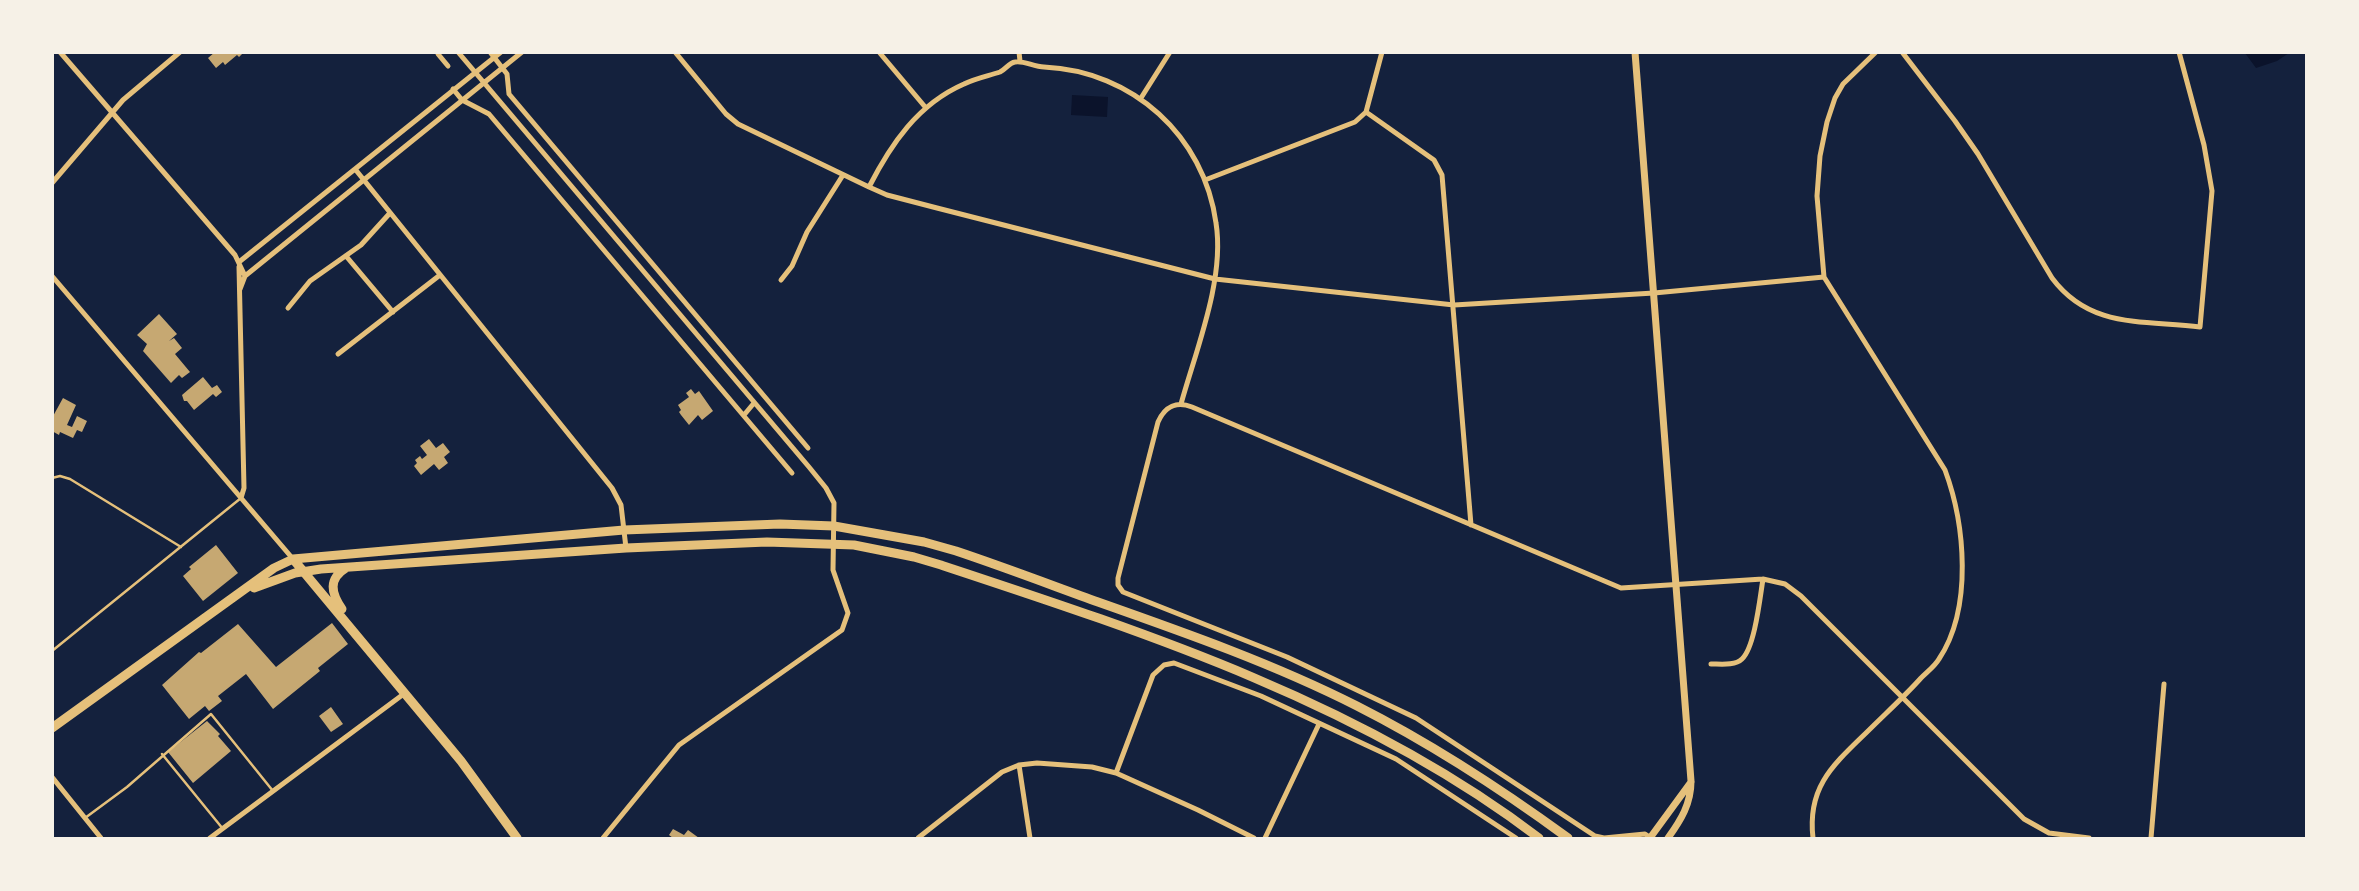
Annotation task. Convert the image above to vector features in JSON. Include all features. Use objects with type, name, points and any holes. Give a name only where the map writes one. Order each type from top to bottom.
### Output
[{"type":"main road","points":[[52,728],[244,592],[274,568],[293,559],[624,530],[780,524],[834,526],[924,542],[956,551],[1190,634],[1284,672],[1358,707],[1426,743],[1495,787],[1568,838]]},
{"type":"main road","points":[[244,592],[303,571],[349,566],[626,548],[767,542],[833,544],[914,557],[1229,667],[1352,723],[1399,748],[1464,786],[1538,838]]},
{"type":"main road","points":[[293,559],[467,769],[517,838]]},
{"type":"main road","points":[[349,566],[335,577],[332,589],[334,597],[349,619],[352,630]]},
{"type":"street","points":[[60,52],[239,262],[245,276]]},
{"type":"street","points":[[52,183],[123,100],[180,52]]},
{"type":"street","points":[[458,52],[832,497],[835,509],[833,570],[848,613],[842,630],[679,746],[603,838]]},
{"type":"street","points":[[490,52],[507,76],[509,94],[808,448]]},
{"type":"street","points":[[239,262],[500,52]]},
{"type":"street","points":[[240,289],[245,276],[522,52]]},
{"type":"street","points":[[674,52],[726,114],[738,124],[887,195],[1215,279],[1454,305],[1654,293],[1824,277]]},
{"type":"street","points":[[879,52],[926,108]]},
{"type":"street","points":[[1020,52],[1020,61]]},
{"type":"street","points":[[1142,98],[1170,52]]},
{"type":"street","points":[[1205,180],[1354,122],[1366,112],[1382,52]]},
{"type":"street","points":[[1635,52],[1691,781],[1691,791],[1686,809],[1668,838]]},
{"type":"street","points":[[1813,838],[1814,807],[1824,778],[1838,760],[1939,659],[1953,626],[1960,597],[1963,566],[1960,525],[1954,497],[1945,470],[1824,277],[1817,196],[1820,156],[1827,122],[1835,98],[1843,84],[1876,52]]},
{"type":"street","points":[[1902,52],[1978,154],[2052,278],[2066,294],[2082,307],[2111,319],[2200,327],[2212,191],[2204,145],[2179,52]]},
{"type":"street","points":[[438,53],[448,66]]},
{"type":"street","points":[[869,187],[899,136],[926,108],[961,85],[1001,71],[1011,63],[1020,61],[1031,67],[1067,69],[1093,75],[1120,86],[1142,98],[1184,140],[1205,180],[1217,225],[1218,256],[1215,279],[1181,404]]},
{"type":"street","points":[[453,89],[462,100],[489,114],[792,473]]},
{"type":"street","points":[[1366,112],[1430,157],[1439,168],[1443,180],[1471,525]]},
{"type":"street","points":[[355,169],[612,488],[621,505],[626,548]]},
{"type":"street","points":[[781,280],[792,266],[807,232],[842,175]]},
{"type":"street","points":[[288,308],[310,281],[361,244],[390,213]]},
{"type":"street","points":[[346,256],[393,312]]},
{"type":"street","points":[[239,262],[244,488],[241,498]]},
{"type":"street","points":[[338,354],[440,275]]},
{"type":"street","points":[[52,276],[293,559]]},
{"type":"street","points":[[744,415],[754,404]]},
{"type":"street","points":[[1691,781],[1650,838],[1645,834],[1604,838],[1595,836],[1416,718],[1395,707],[1280,654],[1123,592],[1118,585],[1118,578],[1158,422],[1166,410],[1181,404],[1621,588],[1763,579],[1778,582],[1796,592],[2030,824],[2049,833],[2090,838]]},
{"type":"street","points":[[1711,664],[1739,661],[1746,654],[1756,623],[1763,579]]},
{"type":"street","points":[[1116,773],[1153,675],[1160,667],[1169,663],[1180,664],[1261,696],[1396,760],[1516,838]]},
{"type":"street","points":[[2151,838],[2164,684]]},
{"type":"street","points":[[210,838],[404,693]]},
{"type":"street","points":[[1266,838],[1319,724]]},
{"type":"street","points":[[918,838],[1002,772],[1019,765],[1037,763],[1092,767],[1116,773],[1254,838]]},
{"type":"street","points":[[1019,765],[1030,838]]},
{"type":"street","points":[[52,777],[101,838]]},
{"type":"lane","points":[[52,478],[60,476],[70,478],[181,547]]},
{"type":"lane","points":[[52,651],[241,498]]},
{"type":"lane","points":[[85,818],[127,786],[210,714],[274,792]]},
{"type":"lane","points":[[162,754],[223,829]]},
{"type":"water","points":[[2245,53],[2289,53],[2277,61],[2256,68]]},
{"type":"water","points":[[1072,95],[1108,97],[1107,117],[1071,115]]},
{"type":"building","points":[[215,52],[244,52],[225,65],[223,62],[216,68],[208,58]]},
{"type":"building","points":[[159,314],[177,334],[169,341],[174,338],[182,348],[175,354],[190,372],[182,378],[179,375],[171,383],[143,351],[147,344],[137,335]]},
{"type":"building","points":[[203,377],[212,388],[217,385],[222,392],[216,397],[213,394],[194,410],[187,401],[184,401],[182,395]]},
{"type":"building","points":[[691,389],[695,394],[699,391],[713,411],[702,420],[698,415],[689,425],[679,412],[681,410],[678,405],[689,397],[686,393]]},
{"type":"building","points":[[63,398],[76,405],[67,425],[72,427],[77,416],[87,421],[82,432],[77,430],[73,438],[60,432],[59,435],[52,431],[52,418]]},
{"type":"building","points":[[429,439],[436,448],[443,443],[450,452],[444,457],[448,463],[439,470],[434,464],[421,475],[414,466],[417,463],[415,460],[420,456],[422,459],[427,455],[420,446]]},
{"type":"building","points":[[216,545],[238,573],[203,601],[183,576],[191,569],[189,567]]},
{"type":"building","points":[[332,623],[348,644],[318,668],[320,671],[273,709],[246,674],[218,696],[222,701],[209,711],[205,706],[189,719],[162,685],[199,652],[201,653],[238,624],[276,667]]},
{"type":"building","points":[[331,707],[343,724],[331,732],[319,716]]},
{"type":"building","points":[[207,721],[220,734],[218,736],[231,751],[193,783],[168,752]]},
{"type":"building","points":[[673,829],[684,835],[688,830],[699,838],[673,838],[669,835]]}]
